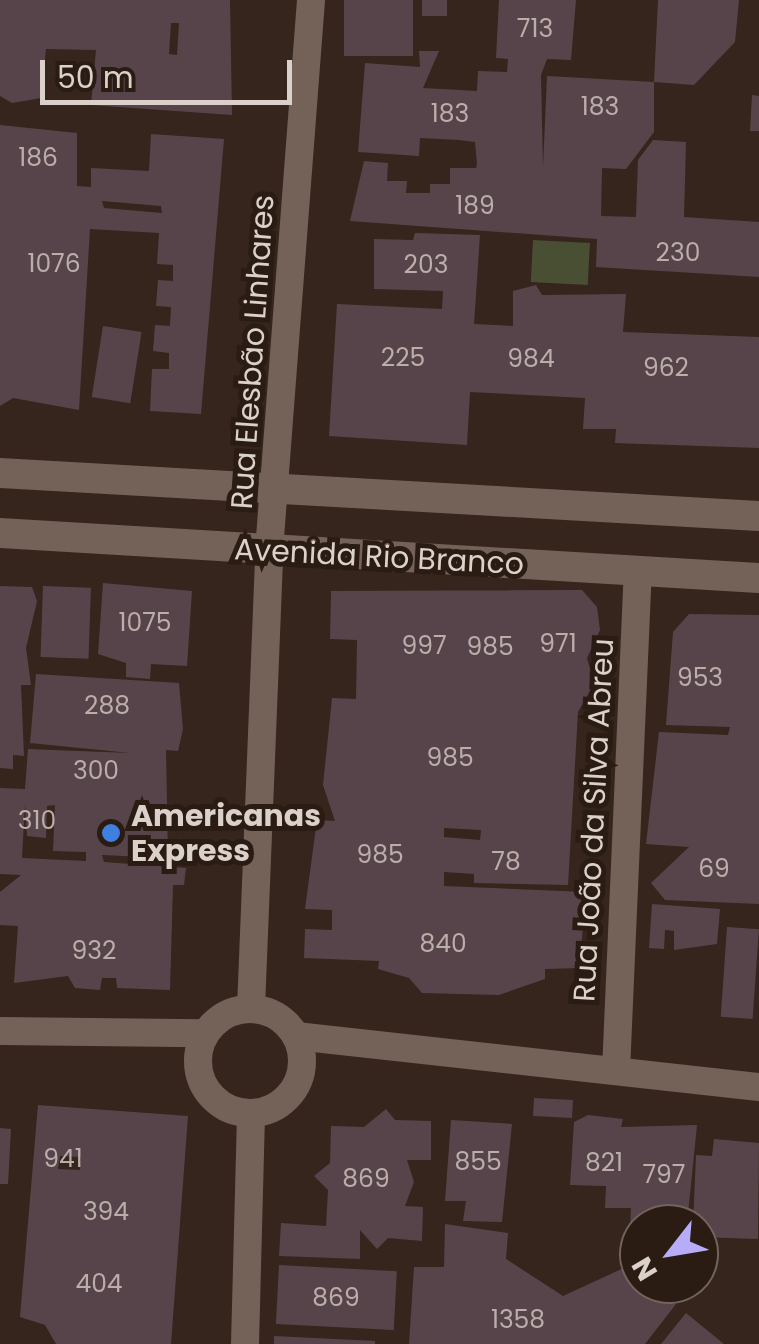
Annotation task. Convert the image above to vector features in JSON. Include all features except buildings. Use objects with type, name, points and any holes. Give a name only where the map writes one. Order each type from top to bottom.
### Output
[{"type":"street","name":"Rua Elesbão Linhares","points":[[251,1008],[269,550],[279,487],[310,0]]},
{"type":"street","name":"Avenida Rio Branco","points":[[0,473],[759,516]]},
{"type":"street","name":"Avenida Rio Branco","points":[[0,533],[759,578]]},
{"type":"street","name":"Rua João da Silva Abreu","points":[[616,1070],[638,572]]},
{"type":"street","points":[[0,1031],[204,1033],[251,1008],[296,1036],[759,1087]]},
{"type":"street","points":[[204,1033],[196,1060],[203,1088],[223,1108],[251,1114],[272,1110],[300,1079],[296,1036]]},
{"type":"street","points":[[244,1344],[251,1114]]},
{"type":"green space","points":[[533,240],[590,243],[588,285],[531,282]]},
{"type":"place","name":"Americanas Express","points":[[111,833]]}]
